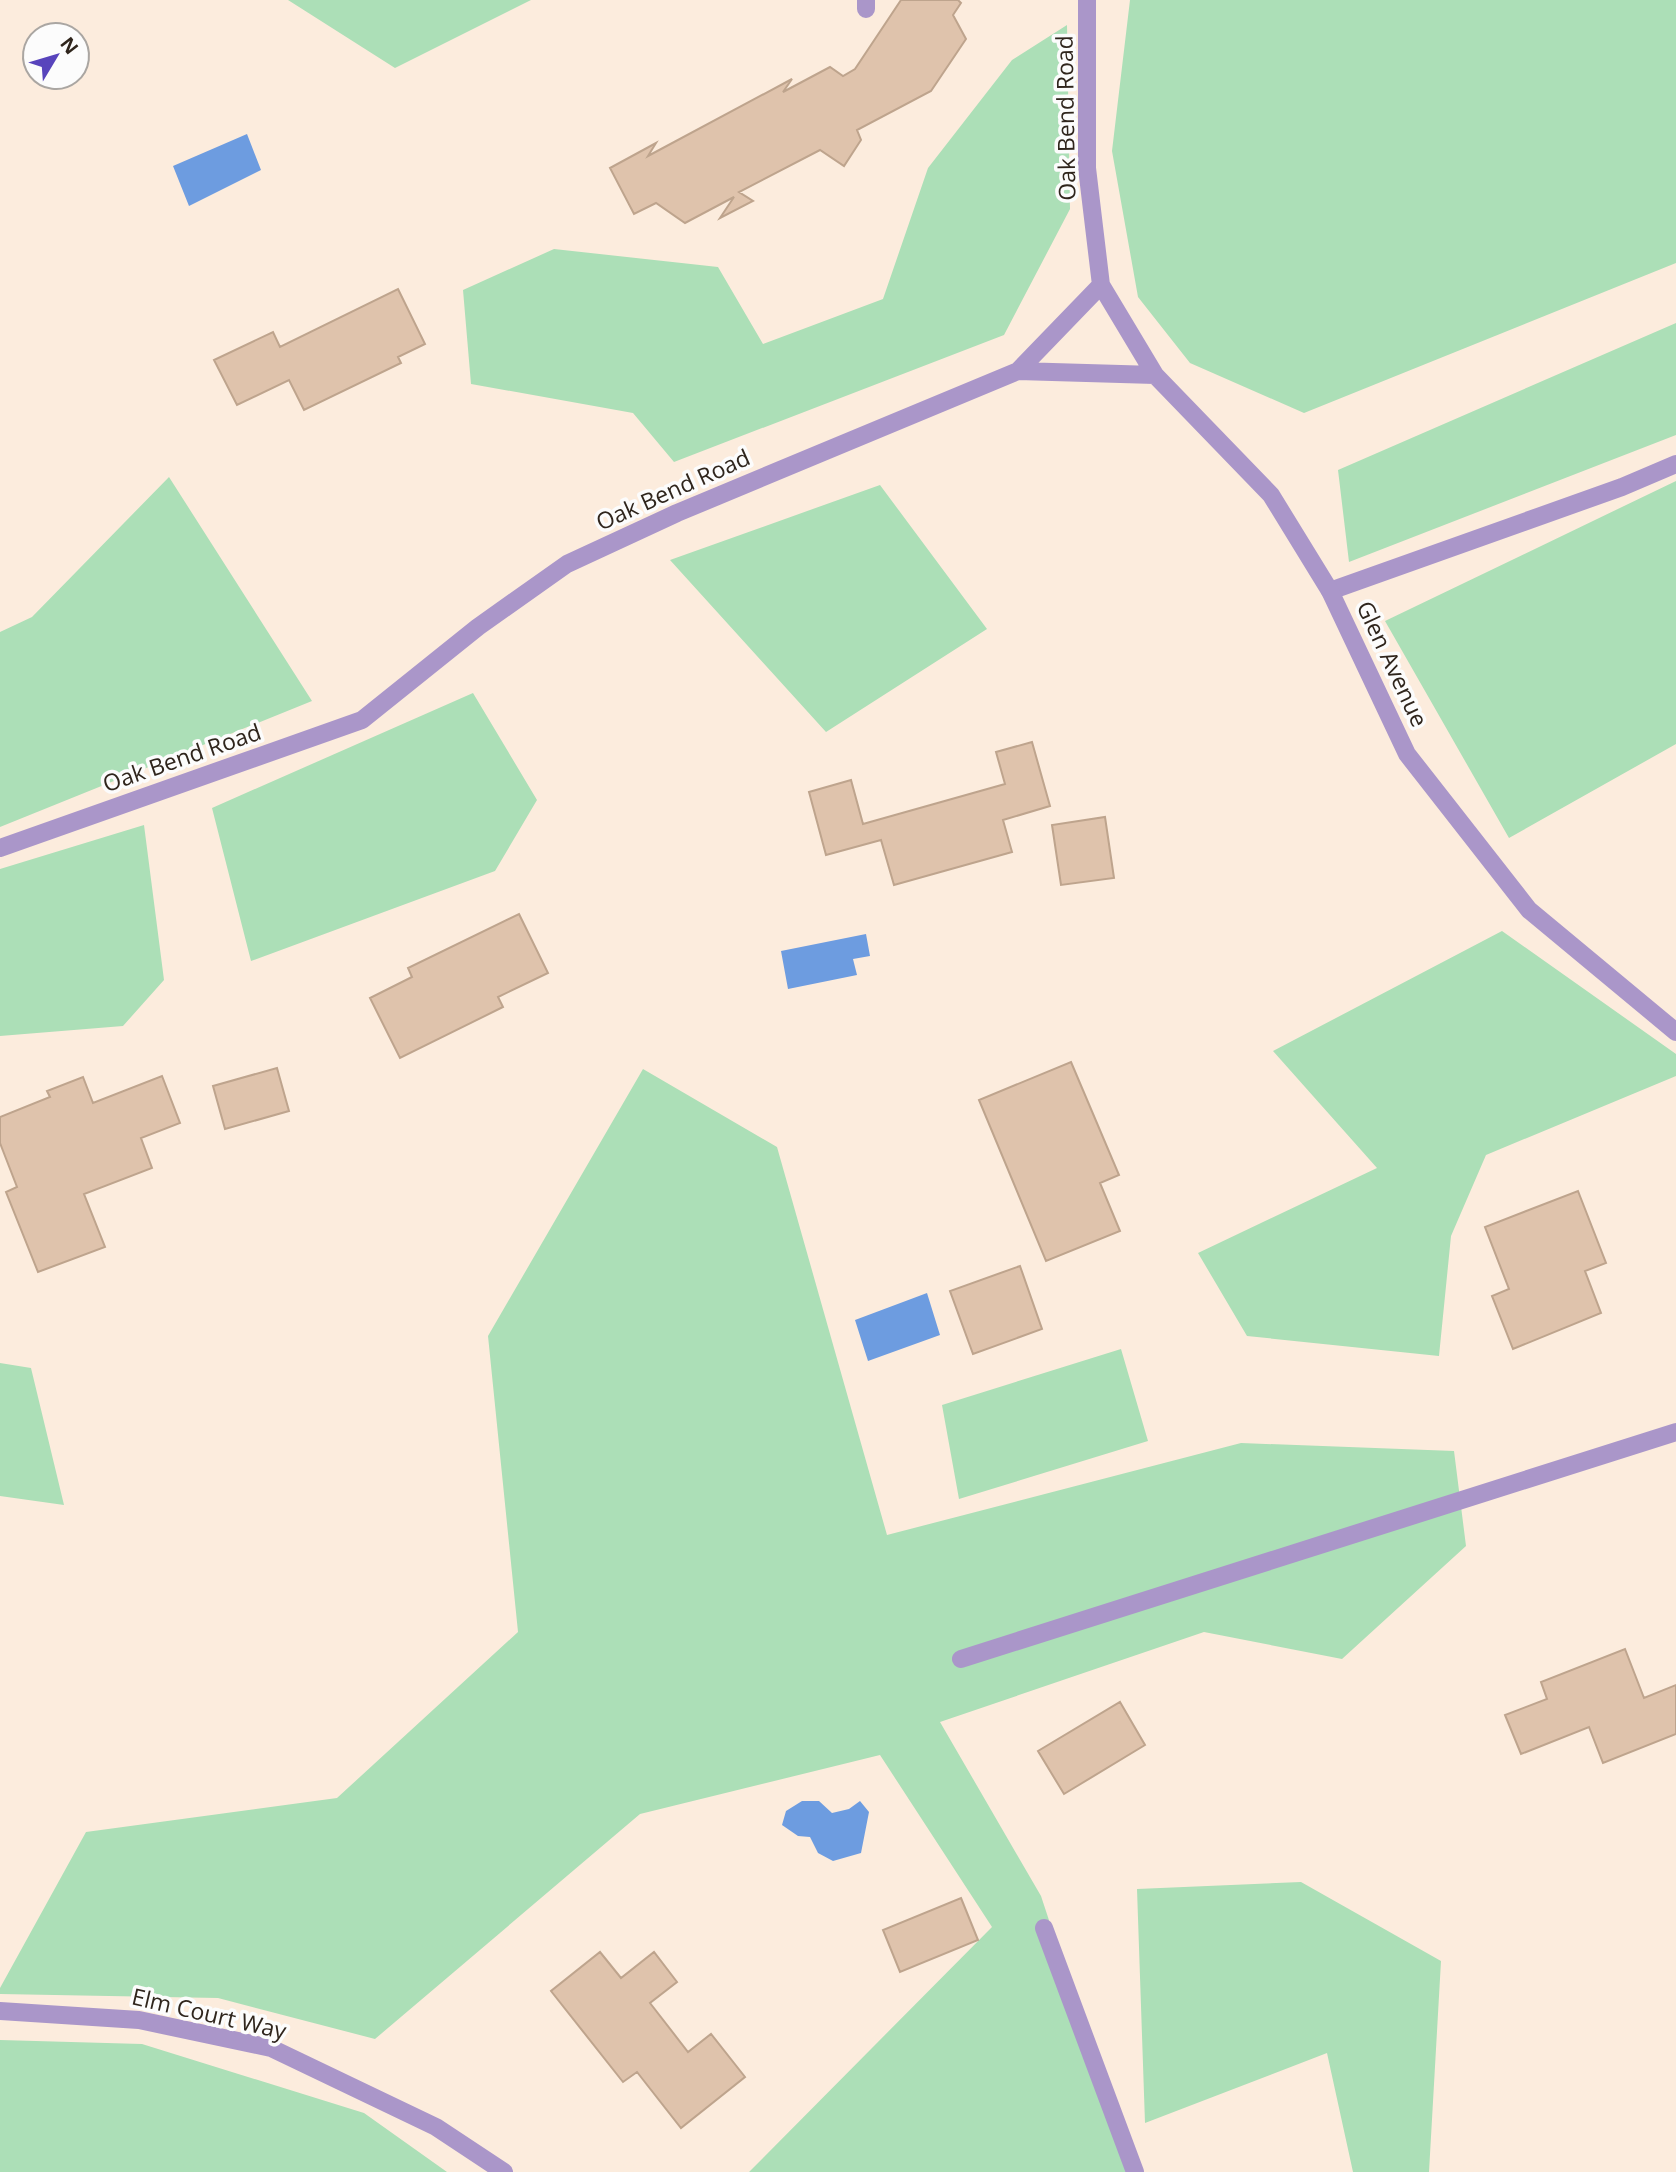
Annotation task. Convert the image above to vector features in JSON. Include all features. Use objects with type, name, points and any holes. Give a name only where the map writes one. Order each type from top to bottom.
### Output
[{"type":"street","name":"Oak Bend Road","points":[[0,848],[362,720],[478,627],[567,564],[677,513],[1018,371],[1101,285],[1087,168],[1087,0]]},
{"type":"street","name":"Glen Avenue","points":[[1101,285],[1155,375],[1271,495],[1330,591],[1407,754],[1529,910],[1676,1032]]},
{"type":"street","points":[[1018,371],[1155,375]]},
{"type":"street","points":[[1330,591],[1622,487],[1676,464]]},
{"type":"street","points":[[961,1659],[1676,1432]]},
{"type":"street","points":[[1044,1928],[1135,2172]]},
{"type":"street","name":"Elm Court Way","points":[[0,2011],[139,2020],[271,2048],[436,2127],[504,2172]]},
{"type":"green space","points":[[288,0],[531,0],[395,68]]},
{"type":"green space","points":[[1130,0],[1676,0],[1676,263],[1304,413],[1190,363],[1138,297],[1112,151]]},
{"type":"green space","points":[[1067,25],[1070,209],[1004,335],[674,462],[633,413],[471,384],[463,290],[554,249],[718,267],[763,344],[883,299],[928,168],[1012,60]]},
{"type":"green space","points":[[1676,323],[1676,435],[1349,562],[1338,470]]},
{"type":"green space","points":[[169,477],[312,701],[0,827],[0,632],[32,617]]},
{"type":"green space","points":[[1676,481],[1676,744],[1509,838],[1385,621]]},
{"type":"green space","points":[[880,485],[987,629],[826,732],[670,560]]},
{"type":"green space","points":[[473,693],[537,800],[495,871],[251,961],[212,808]]},
{"type":"green space","points":[[144,825],[164,980],[123,1026],[0,1036],[0,869]]},
{"type":"green space","points":[[1502,931],[1676,1054],[1676,1076],[1486,1155],[1451,1236],[1439,1356],[1247,1336],[1198,1253],[1377,1168],[1273,1051]]},
{"type":"green space","points":[[643,1069],[777,1147],[887,1535],[1241,1443],[1454,1451],[1466,1546],[1342,1659],[1204,1632],[940,1722],[1041,1896],[1132,2172],[749,2172],[992,1927],[880,1755],[640,1814],[375,2039],[218,1998],[0,1994],[0,1988],[86,1832],[337,1798],[518,1632],[488,1336]]},
{"type":"green space","points":[[1121,1349],[1148,1441],[959,1499],[942,1405]]},
{"type":"green space","points":[[0,1363],[31,1368],[64,1505],[0,1496]]},
{"type":"green space","points":[[1301,1882],[1441,1961],[1429,2172],[1353,2172],[1327,2053],[1145,2123],[1137,1889]]},
{"type":"green space","points":[[0,2040],[142,2044],[364,2113],[447,2172],[0,2172]]},
{"type":"water","points":[[247,134],[261,170],[189,206],[173,166]]},
{"type":"water","points":[[866,934],[870,956],[853,959],[857,975],[788,989],[781,951]]},
{"type":"water","points":[[927,1293],[940,1335],[868,1361],[855,1320]]},
{"type":"water","points":[[802,1801],[819,1801],[832,1813],[849,1809],[860,1801],[869,1812],[861,1853],[833,1861],[818,1853],[810,1837],[798,1836],[782,1825],[786,1811]]},
{"type":"building","points":[[901,0],[958,0],[961,3],[953,15],[966,39],[931,91],[857,130],[861,140],[844,166],[820,150],[739,192],[753,201],[720,218],[734,197],[685,223],[656,203],[634,214],[610,168],[656,143],[648,156],[792,79],[783,92],[830,67],[843,76],[855,69]]},
{"type":"building","points":[[398,289],[425,344],[398,357],[401,363],[304,410],[289,380],[237,405],[214,360],[273,332],[280,347]]},
{"type":"building","points":[[1032,742],[1050,806],[1003,820],[1012,852],[894,885],[881,840],[826,855],[809,792],[851,780],[863,824],[1005,784],[996,752]]},
{"type":"building","points":[[1105,817],[1114,878],[1061,885],[1052,825]]},
{"type":"building","points":[[519,914],[548,973],[498,997],[503,1007],[400,1058],[370,998],[412,977],[408,968]]},
{"type":"building","points":[[1071,1062],[1119,1175],[1100,1183],[1120,1231],[1046,1261],[979,1100]]},
{"type":"building","points":[[277,1068],[289,1111],[225,1129],[213,1086]]},
{"type":"building","points":[[162,1076],[180,1123],[141,1138],[152,1168],[84,1194],[105,1247],[38,1272],[6,1192],[17,1187],[0,1143],[0,1117],[50,1097],[47,1091],[83,1077],[93,1103]]},
{"type":"building","points":[[1578,1191],[1606,1263],[1585,1271],[1601,1313],[1513,1349],[1492,1296],[1509,1289],[1485,1227]]},
{"type":"building","points":[[1020,1266],[1042,1329],[973,1354],[950,1291]]},
{"type":"building","points":[[1625,1649],[1644,1698],[1676,1685],[1676,1734],[1603,1763],[1589,1727],[1521,1754],[1505,1715],[1547,1699],[1541,1682]]},
{"type":"building","points":[[1120,1702],[1145,1745],[1064,1794],[1038,1751]]},
{"type":"building","points":[[961,1898],[978,1940],[900,1972],[883,1930]]},
{"type":"building","points":[[600,1952],[621,1978],[654,1952],[677,1982],[650,2003],[688,2052],[711,2034],[745,2077],[681,2128],[637,2072],[623,2082],[551,1991]]}]
